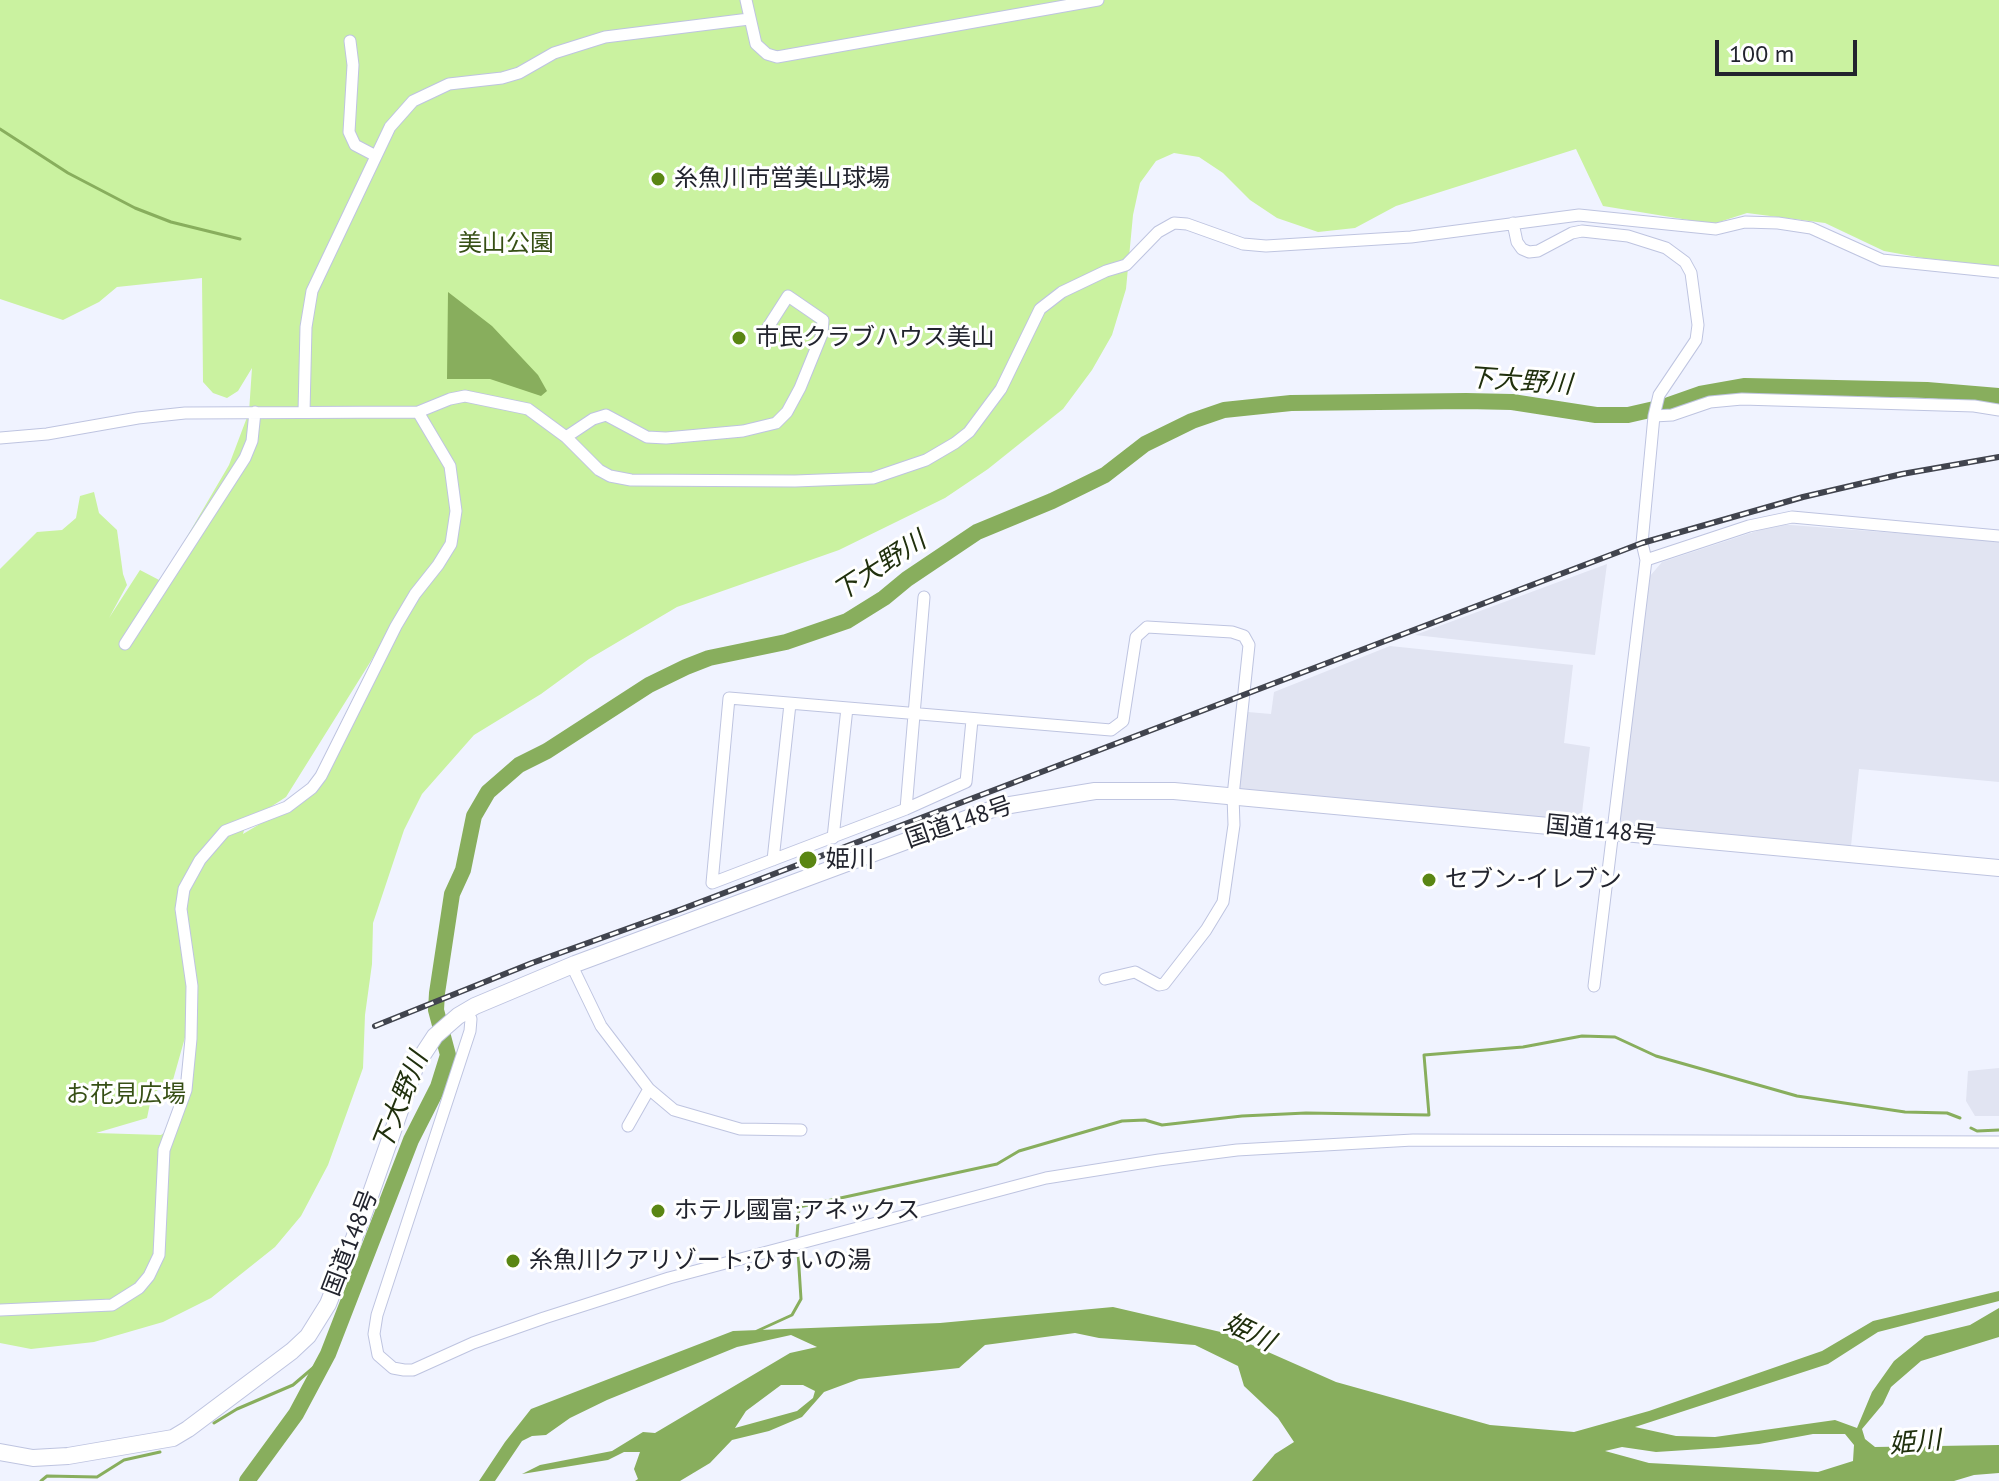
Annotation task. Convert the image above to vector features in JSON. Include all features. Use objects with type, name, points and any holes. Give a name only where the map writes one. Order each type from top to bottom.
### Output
[{"type":"highway","name":"国道148号","points":[[0,1452],[33,1458],[68,1456],[173,1438],[308,1336],[328,1304],[416,1065],[448,1022],[466,1011],[572,966],[998,807],[1095,791],[1160,791],[1999,868]]},
{"type":"street","points":[[746,0],[760,49],[777,57],[1098,0]]},
{"type":"street","points":[[304,412],[306,327],[310,299],[390,127],[413,101],[449,84],[519,73],[554,53],[605,37],[749,19]]},
{"type":"street","points":[[350,41],[353,65],[349,132],[355,145],[376,156]]},
{"type":"street","points":[[0,438],[185,413],[418,412],[465,396],[528,409],[610,476],[631,480],[783,482],[873,478],[926,460],[962,438],[1001,389],[1040,309],[1062,292],[1126,265],[1158,232],[1174,223],[1187,224],[1243,244],[1266,246],[1411,237],[1579,215],[1716,229],[1745,222],[1778,223],[1811,228],[1882,260],[1999,272]]},
{"type":"street","points":[[1513,223],[1517,242],[1529,252],[1582,231],[1628,236],[1666,248],[1685,262],[1691,273],[1698,325],[1696,340],[1659,395],[1654,416],[1642,543],[1646,560],[1594,986]]},
{"type":"street","points":[[566,437],[593,419],[606,415],[626,423],[647,437],[666,438],[743,431],[776,423],[787,412],[800,388],[822,334],[823,320],[788,296],[763,335]]},
{"type":"street","points":[[1654,416],[1672,415],[1710,402],[1742,399],[1974,406],[1999,410]]},
{"type":"street","points":[[125,644],[245,458],[252,441],[255,412]]},
{"type":"street","points":[[0,1310],[112,1305],[139,1288],[159,1255],[164,1150],[186,1090],[191,1039],[192,986],[181,909],[184,889],[200,860],[225,831],[287,807],[312,788],[321,776],[396,626],[451,544],[456,511],[450,466],[418,412]]},
{"type":"street","points":[[1646,560],[1749,526],[1792,517],[1999,536]]},
{"type":"street","points":[[906,809],[924,597]]},
{"type":"street","points":[[972,720],[966,782],[906,809],[712,883],[729,698],[1111,730],[1123,721],[1136,637],[1147,627],[1232,632],[1244,636],[1249,645],[1233,796],[1234,825],[1223,902],[1206,930],[1164,984],[1159,985],[1135,972],[1105,979]]},
{"type":"street","points":[[773,860],[790,704]]},
{"type":"street","points":[[833,838],[847,708]]},
{"type":"street","points":[[572,966],[601,1026],[649,1089],[674,1110],[729,1126],[801,1130]]},
{"type":"street","points":[[466,1011],[471,1019],[470,1031],[377,1315],[374,1334],[378,1355],[393,1368],[413,1370],[473,1343],[669,1278],[1046,1178],[1159,1160],[1253,1149],[1413,1140],[1999,1142]]},
{"type":"street","points":[[628,1126],[649,1089]]},
{"type":"shaded area","points":[[448,292],[492,326],[538,375],[547,391],[541,396],[490,379],[447,379]]},
{"type":"shaded area","points":[[1778,524],[1999,541],[1999,782],[1859,769],[1851,846],[1618,829],[1650,576],[1662,562]]},
{"type":"shaded area","points":[[1607,564],[1595,655],[1415,635]]},
{"type":"shaded area","points":[[1390,646],[1573,665],[1564,743],[1590,747],[1581,821],[1238,789],[1248,712],[1271,714],[1274,692]]},
{"type":"shaded area","points":[[1999,1068],[1999,1116],[1975,1116],[1966,1101],[1968,1071]]},
{"type":"shaded area","points":[[1999,1291],[1999,1301],[1878,1332],[1828,1364],[1635,1427],[1676,1436],[1715,1437],[1835,1420],[1857,1428],[1872,1392],[1894,1361],[1925,1336],[1970,1325],[1999,1308],[1999,1337],[1921,1361],[1891,1387],[1883,1404],[1862,1429],[1865,1439],[1875,1447],[1999,1445],[1999,1473],[1974,1475],[1954,1481],[1252,1481],[1275,1454],[1294,1442],[1278,1418],[1244,1386],[1238,1366],[1195,1345],[1099,1338],[1075,1333],[985,1345],[959,1368],[859,1379],[824,1392],[802,1417],[769,1431],[732,1440],[710,1463],[680,1481],[635,1481],[638,1479],[634,1469],[640,1452],[624,1452],[608,1460],[522,1474],[540,1465],[612,1451],[643,1432],[655,1433],[790,1353],[817,1347],[791,1335],[737,1347],[607,1400],[570,1418],[546,1435],[532,1436],[522,1441],[495,1481],[479,1481],[531,1409],[733,1331],[940,1323],[1113,1307],[1225,1333],[1336,1382],[1490,1425],[1574,1432],[1649,1411],[1822,1351],[1873,1321]],"holes":[[[781,1385],[803,1385],[815,1391],[813,1398],[797,1411],[735,1428],[746,1411]],[[1813,1434],[1845,1434],[1854,1445],[1853,1461],[1818,1472],[1649,1463],[1605,1451],[1622,1447],[1656,1452],[1718,1448]]]},
{"type":"green space","points":[[0,0],[1999,0],[1999,267],[1884,251],[1825,223],[1747,213],[1713,224],[1603,206],[1576,149],[1396,206],[1355,228],[1318,232],[1277,218],[1250,200],[1223,173],[1199,157],[1174,153],[1156,161],[1140,183],[1133,215],[1126,289],[1112,335],[1092,370],[1063,409],[988,469],[945,498],[839,550],[677,607],[589,659],[541,694],[474,735],[422,794],[404,830],[373,923],[363,1068],[328,1165],[301,1216],[275,1247],[211,1298],[163,1322],[94,1342],[31,1349],[0,1343],[0,569],[37,532],[62,530],[76,518],[80,496],[94,492],[99,513],[117,530],[127,585],[109,618],[140,570],[161,581],[229,465],[249,412],[252,368],[238,391],[227,398],[213,393],[203,382],[202,278],[117,287],[99,302],[63,320],[0,299]],"holes":[[[389,632],[312,793],[243,834],[246,823],[286,797]],[[193,1009],[176,1124],[161,1135],[96,1133],[147,1118],[152,1094],[173,1080]]]},
{"type":"waterway","points":[[0,129],[68,173],[135,208],[171,222],[240,239]]},
{"type":"waterway","name":"下大野川","points":[[247,1481],[296,1414],[328,1354],[411,1140],[438,1087],[448,1055],[436,1010],[437,993],[452,894],[463,870],[474,816],[488,792],[519,765],[547,751],[649,685],[686,667],[709,658],[786,642],[847,621],[977,532],[1105,475],[1145,444],[1192,421],[1224,410],[1291,403],[1466,401],[1512,402],[1596,415],[1628,415],[1700,394],[1745,386],[1927,390],[1999,396]]},
{"type":"waterway","points":[[797,1236],[799,1207],[997,1164],[1019,1151],[1122,1121],[1145,1120],[1162,1125],[1306,1113],[1429,1115],[1424,1055],[1523,1047],[1582,1036],[1615,1037],[1656,1056],[1797,1096],[1905,1112],[1947,1113],[1960,1118]]},
{"type":"waterway","points":[[1971,1128],[1977,1131],[1999,1130]]},
{"type":"waterway","points":[[757,1331],[792,1315],[801,1299],[798,1252]]},
{"type":"waterway","points":[[214,1423],[237,1409],[293,1385],[327,1356]]},
{"type":"waterway","points":[[41,1481],[47,1476],[97,1477],[124,1460],[160,1452]]},
{"type":"railway","points":[[375,1026],[532,963],[682,909],[1642,543],[1803,497],[1902,474],[1999,457]]},
{"type":"place","name":"糸魚川市営美山球場","points":[[658,179]]},
{"type":"place","name":"市民クラブハウス美山","points":[[739,338]]},
{"type":"place","name":"姫川","points":[[808,860]]},
{"type":"place","name":"セブン-イレブン","points":[[1429,880]]},
{"type":"place","name":"ホテル國富;アネックス","points":[[658,1211]]},
{"type":"place","name":"糸魚川クアリゾート;ひすいの湯","points":[[513,1261]]},
{"type":"park label","name":"美山公園","points":[[506,244]]},
{"type":"park label","name":"お花見広場","points":[[126,1095]]}]
